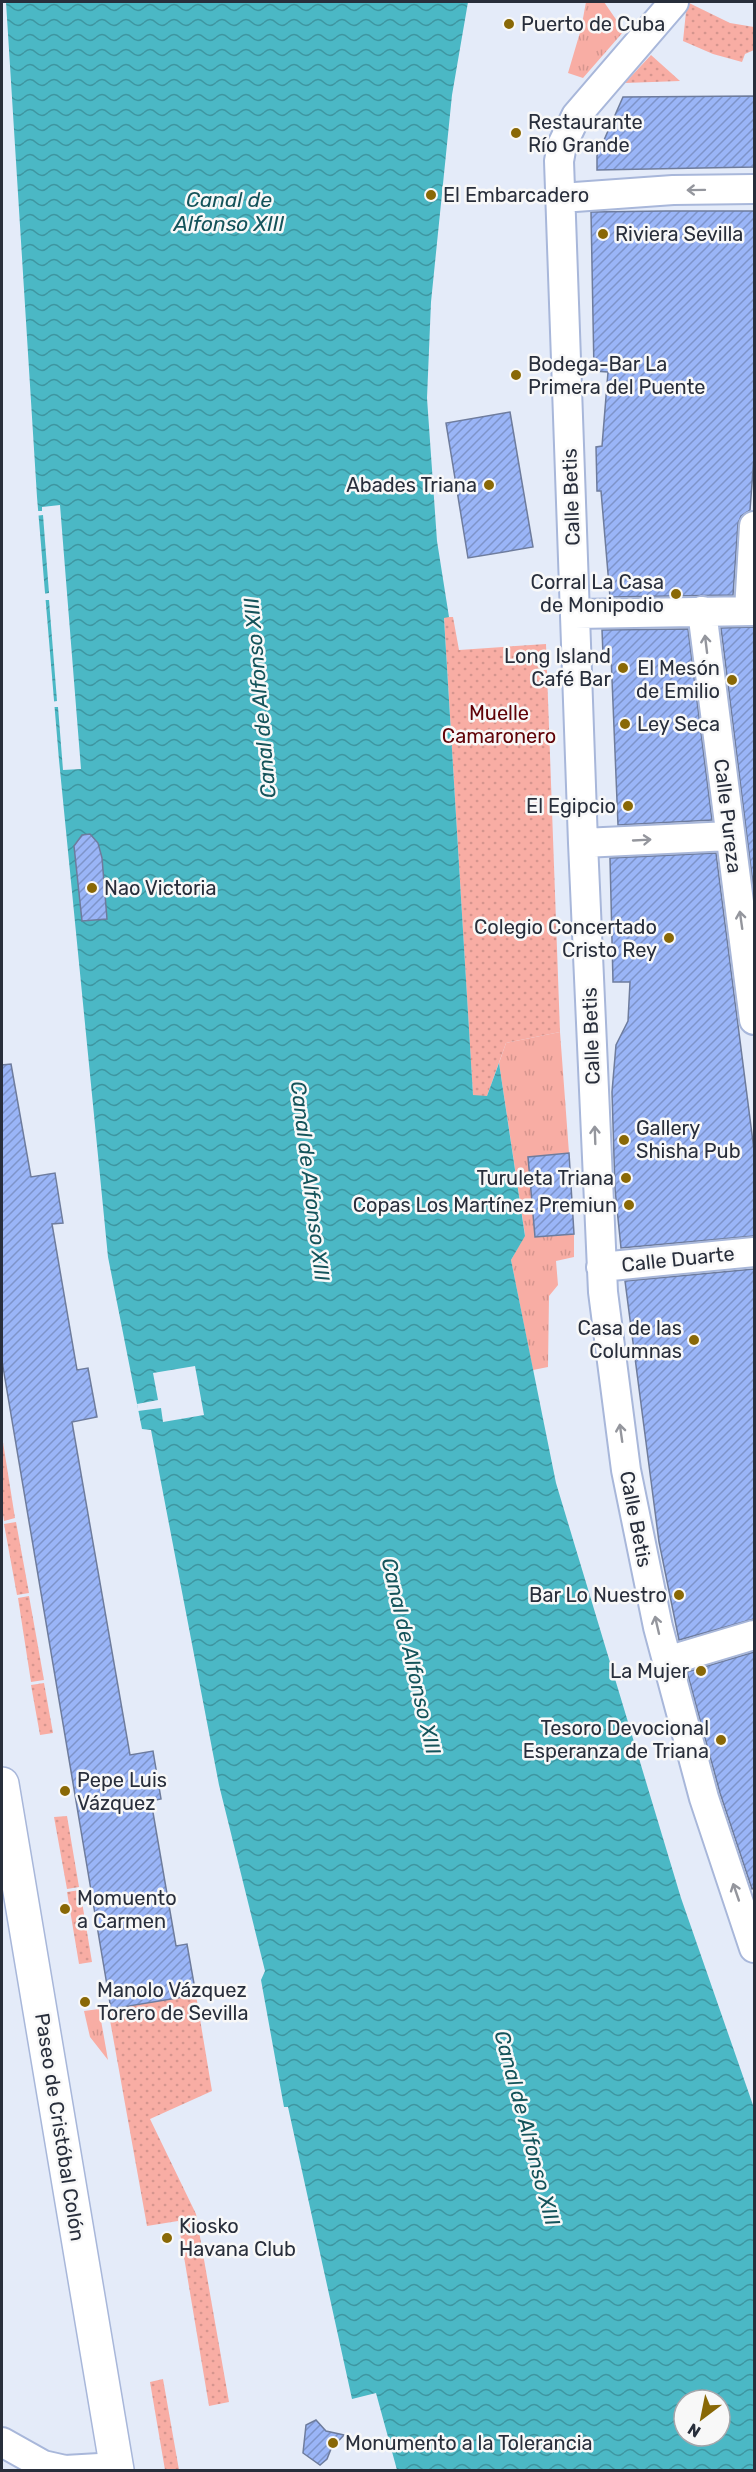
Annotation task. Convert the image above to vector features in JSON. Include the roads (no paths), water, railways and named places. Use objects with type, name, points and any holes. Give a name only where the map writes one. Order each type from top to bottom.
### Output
[{"type":"main road","name":"Paseo de Cristóbal Colón","points":[[2,1784],[117,2469]]},
{"type":"street","name":"Calle Betis","points":[[674,2],[576,116],[562,145],[559,161],[583,843],[601,1267],[626,1470],[667,1661],[704,1798],[754,1948]]},
{"type":"street","points":[[561,198],[673,190],[754,189]]},
{"type":"street","points":[[575,614],[752,610],[754,526]]},
{"type":"street","name":"Calle Pureza","points":[[702,611],[754,1020]]},
{"type":"street","points":[[583,843],[730,836]]},
{"type":"street","name":"Calle Duarte","points":[[601,1267],[754,1252]]},
{"type":"street","points":[[667,1661],[754,1635]]},
{"type":"street","points":[[2,2442],[43,2466],[65,2470],[117,2469]]},
{"type":"water","name":"Canal de Alfonso XIII","points":[[6,2],[468,2],[452,95],[431,302],[427,398],[437,541],[449,617],[444,618],[473,1095],[487,1096],[499,1063],[525,1236],[511,1260],[556,1483],[681,1898],[754,2108],[754,2470],[397,2470],[376,2393],[352,2399],[288,2107],[284,2107],[261,1980],[265,1971],[219,1785],[151,1430],[142,1429],[108,1257],[59,760],[37,497]]},
{"type":"place","name":"Puerto de Cuba","points":[[509,24]]},
{"type":"place","name":"Restaurante Río Grande","points":[[516,133]]},
{"type":"place","name":"El Embarcadero","points":[[431,195]]},
{"type":"place","name":"Riviera Sevilla","points":[[603,234]]},
{"type":"place","name":"Bodega-Bar La Primera del Puente","points":[[516,375]]},
{"type":"place","name":"Abades Triana","points":[[489,485]]},
{"type":"place","name":"Corral La Casa de Monipodio","points":[[676,594]]},
{"type":"place","name":"Long Island Café Bar","points":[[623,668]]},
{"type":"place","name":"El Mesón de Emilio","points":[[732,680]]},
{"type":"place","name":"Ley Seca","points":[[625,724]]},
{"type":"place","name":"El Egipcio","points":[[628,806]]},
{"type":"place","name":"Nao Victoria","points":[[92,888]]},
{"type":"place","name":"Colegio Concertado Cristo Rey","points":[[669,938]]},
{"type":"place","name":"Gallery Shisha Pub","points":[[624,1140]]},
{"type":"place","name":"Turuleta Triana","points":[[626,1178]]},
{"type":"place","name":"Copas Los Martínez Premiun","points":[[629,1205]]},
{"type":"place","name":"Casa de las Columnas","points":[[694,1340]]},
{"type":"place","name":"Bar Lo Nuestro","points":[[679,1595]]},
{"type":"place","name":"La Mujer","points":[[701,1671]]},
{"type":"place","name":"Tesoro Devocional Esperanza de Triana","points":[[721,1740]]},
{"type":"place","name":"Pepe Luis Vázquez","points":[[65,1791]]},
{"type":"place","name":"Momuento a Carmen","points":[[65,1909]]},
{"type":"place","name":"Manolo Vázquez Torero de Sevilla","points":[[85,2002]]},
{"type":"place","name":"Kiosko Havana Club","points":[[167,2238]]},
{"type":"place","name":"Monumento a la Tolerancia","points":[[333,2443]]},
{"type":"park label","name":"Muelle Camaronero","points":[[499,724]]}]
